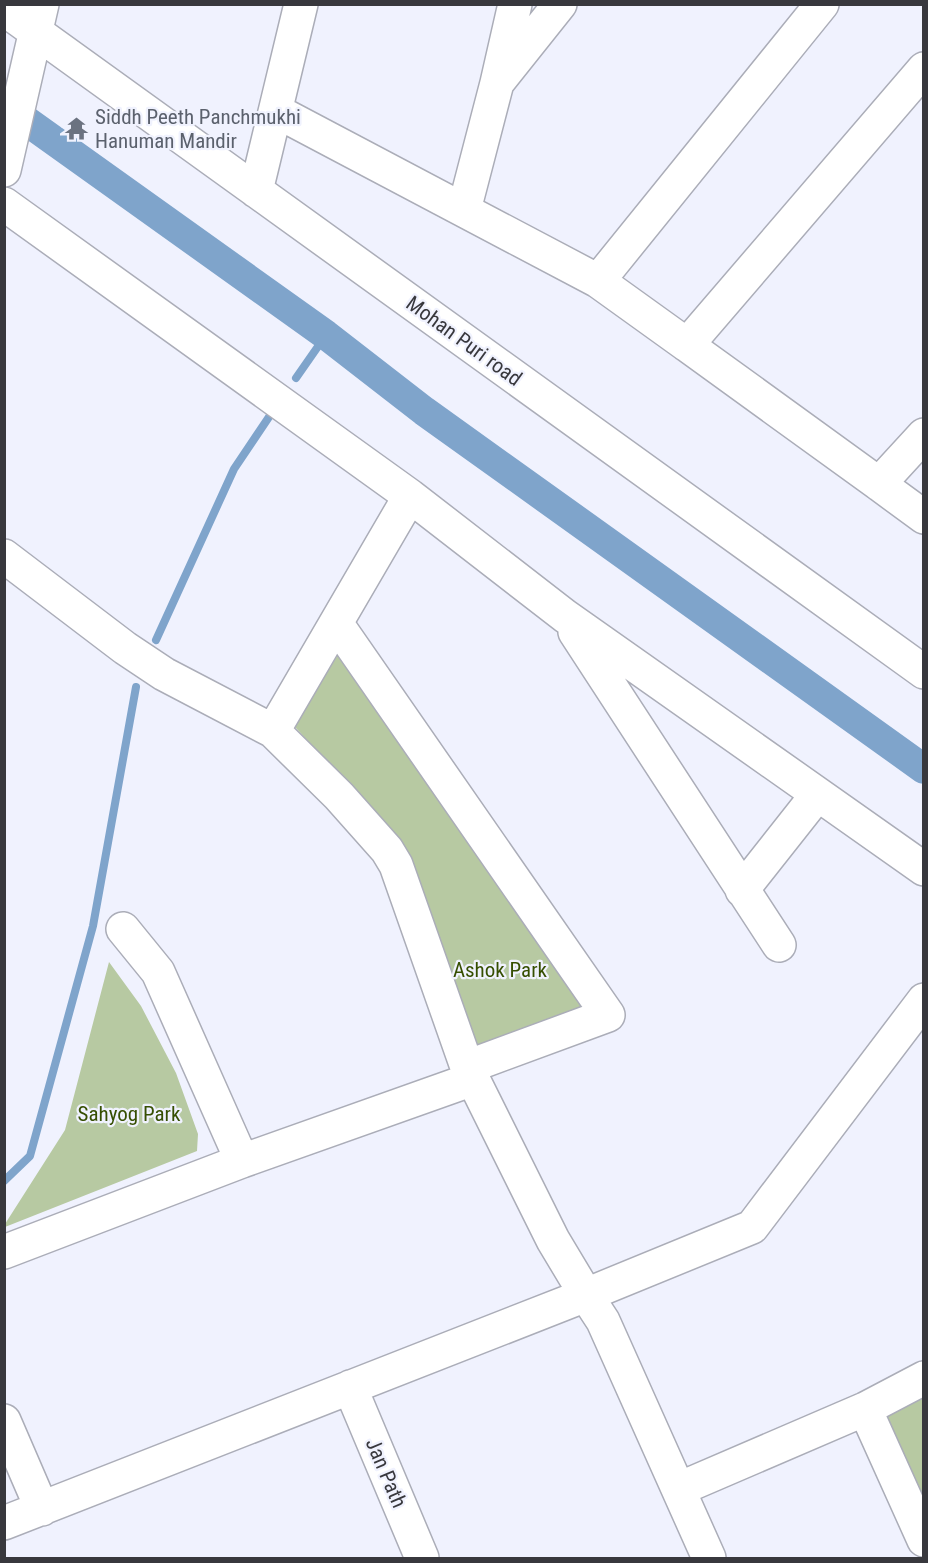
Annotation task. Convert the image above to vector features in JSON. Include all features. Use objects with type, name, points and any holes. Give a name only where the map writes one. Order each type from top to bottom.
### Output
[{"type":"street","points":[[256,191],[301,4]]},
{"type":"street","points":[[465,210],[515,4]]},
{"type":"street","points":[[497,82],[560,4]]},
{"type":"street","points":[[598,281],[822,4]]},
{"type":"street","name":"Mohan Puri road","points":[[4,9],[39,19],[256,191],[924,672]]},
{"type":"street","points":[[7,159],[39,19]]},
{"type":"street","points":[[687,345],[924,69]]},
{"type":"street","points":[[276,111],[598,281],[924,517]]},
{"type":"street","points":[[4,204],[410,495],[565,616],[924,869]]},
{"type":"street","points":[[879,483],[924,435]]},
{"type":"street","points":[[273,731],[410,495]]},
{"type":"street","points":[[4,556],[125,648],[164,674],[273,731],[339,796],[387,850],[396,865],[470,1073],[553,1240],[599,1315],[709,1558]]},
{"type":"street","points":[[565,616],[779,945]]},
{"type":"street","points":[[4,1252],[470,1073],[608,1015],[336,624]]},
{"type":"street","points":[[742,890],[817,795]]},
{"type":"street","points":[[123,929],[158,972],[242,1161]]},
{"type":"street","points":[[4,1523],[350,1387],[599,1315],[752,1227],[924,1000]]},
{"type":"street","points":[[679,1489],[866,1409],[924,1378]]},
{"type":"street","name":"Jan Path","points":[[350,1387],[422,1558]]},
{"type":"street","points":[[866,1409],[924,1540]]},
{"type":"street","points":[[4,1421],[42,1509]]},
{"type":"green space","name":"Ashok Park","points":[[347,640],[599,1003],[461,1052],[347,783],[294,726]]},
{"type":"green space","name":"Sahyog Park","points":[[109,962],[141,1006],[176,1073],[198,1134],[197,1151],[5,1227],[65,1130]]},
{"type":"green space","points":[[923,1395],[923,1512],[879,1416]]},
{"type":"waterway","points":[[4,105],[326,335],[424,411],[924,769]]},
{"type":"waterway","points":[[296,378],[326,335]]},
{"type":"waterway","points":[[156,640],[234,469],[273,411]]},
{"type":"waterway","points":[[4,1181],[30,1156],[93,926],[136,687]]},
{"type":"place","name":"Siddh Peeth Panchmukhi Hanuman Mandir","points":[[77,129]]}]
